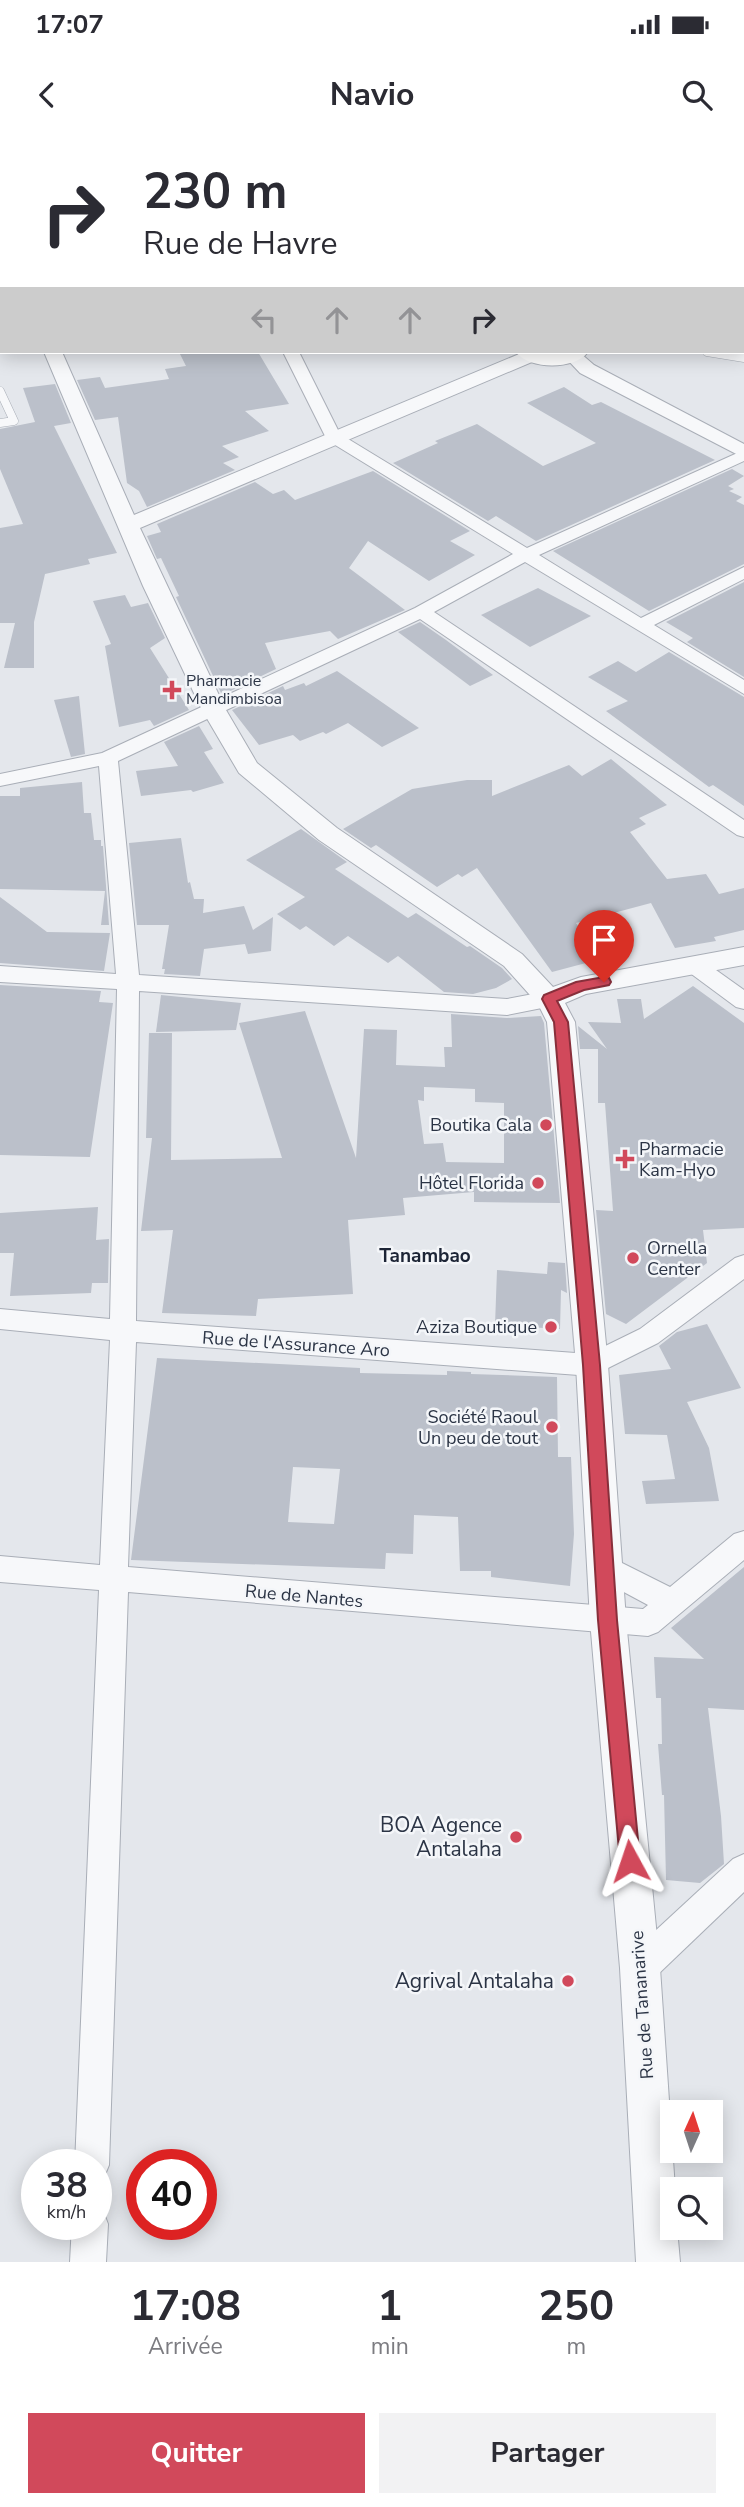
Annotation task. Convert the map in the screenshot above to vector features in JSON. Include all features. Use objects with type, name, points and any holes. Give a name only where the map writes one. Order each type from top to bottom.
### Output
[{"type":"main road","points":[[533,354],[552,359],[571,354]]},
{"type":"street","points":[[54,354],[214,710],[248,768],[328,834],[513,960],[549,999]]},
{"type":"street","points":[[291,354],[333,437],[744,688]]},
{"type":"street","points":[[129,525],[527,354]]},
{"type":"street","points":[[576,354],[587,369],[744,454]]},
{"type":"street","points":[[0,780],[108,758],[421,612],[527,554],[744,454]]},
{"type":"street","points":[[643,624],[744,572]]},
{"type":"street","points":[[421,612],[744,830]]},
{"type":"street","points":[[93,2149],[123,1331],[128,981],[108,758]]},
{"type":"street","points":[[0,974],[508,1007],[549,999],[581,986],[744,956]]},
{"type":"street","points":[[694,965],[744,1001]]},
{"type":"street","name":"Rue de Tananarive","points":[[549,999],[561,1022],[592,1365],[608,1620],[640,1968],[658,2262]]},
{"type":"street","points":[[592,1365],[649,1336],[744,1265]]},
{"type":"street","name":"Rue de l'Assurance Aro","points":[[0,1319],[123,1331],[592,1365]]},
{"type":"street","name":"Rue de Nantes","points":[[0,1569],[114,1581],[648,1623],[744,1543]]},
{"type":"street","points":[[604,1567],[672,1603]]},
{"type":"street","points":[[640,1968],[744,1870]]},
{"type":"street","points":[[88,2262],[89,2240]]},
{"type":"lane","points":[[719,354],[744,358]]},
{"type":"lane","points":[[0,391],[14,421],[0,423]]},
{"type":"building","points":[[180,354],[259,354],[289,404],[245,411],[269,431],[222,446],[239,457],[223,463],[235,470],[147,507],[139,491],[127,483],[118,417],[95,420],[77,380],[100,377],[105,388],[169,379],[165,369],[186,366]]},
{"type":"building","points":[[55,384],[71,423],[54,426],[117,553],[88,559],[90,564],[45,574],[34,622],[34,668],[4,668],[15,623],[0,623],[0,528],[23,524],[0,469],[0,429],[35,422],[23,388]]},
{"type":"building","points":[[564,387],[592,405],[601,402],[715,460],[536,541],[496,516],[488,521],[393,463],[438,443],[435,441],[477,424],[543,466],[596,443],[527,403]]},
{"type":"building","points":[[732,469],[744,476],[728,486],[734,489],[729,491],[742,497],[736,501],[744,505],[744,564],[649,611],[553,551]]},
{"type":"building","points":[[373,471],[470,531],[450,541],[475,555],[429,581],[368,541],[349,568],[405,610],[338,639],[330,631],[265,643],[276,669],[222,695],[176,597],[179,596],[147,536],[161,532],[157,524],[255,482],[273,494],[284,490],[295,500]]},
{"type":"building","points":[[744,582],[744,677],[687,642],[693,638],[666,622]]},
{"type":"building","points":[[538,588],[591,616],[530,647],[481,615]]},
{"type":"building","points":[[125,595],[131,607],[148,603],[165,638],[150,648],[189,710],[154,726],[150,720],[119,727],[105,646],[111,644],[93,601]]},
{"type":"building","points":[[420,622],[493,675],[470,686],[398,632]]},
{"type":"building","points":[[669,652],[744,697],[744,806],[713,785],[709,787],[606,711],[628,701],[588,677],[618,661],[636,672]]},
{"type":"building","points":[[337,671],[419,728],[382,747],[348,723],[326,734],[323,732],[300,741],[293,735],[259,745],[232,710],[283,686],[285,690],[304,683],[306,686]]},
{"type":"building","points":[[79,696],[85,754],[71,757],[54,700]]},
{"type":"building","points":[[199,726],[213,749],[204,752],[224,783],[193,792],[191,790],[141,796],[136,771],[178,766],[164,742]]},
{"type":"building","points":[[611,759],[667,805],[639,818],[646,824],[630,832],[667,879],[706,874],[719,894],[744,888],[744,930],[714,937],[716,941],[675,948],[651,903],[576,923],[601,959],[552,972],[477,868],[462,877],[458,874],[437,887],[376,845],[371,848],[343,829],[412,789],[467,780],[492,780],[492,796],[569,765],[582,776]]},
{"type":"building","points":[[82,782],[84,813],[91,813],[94,840],[101,840],[103,846],[109,925],[101,925],[105,891],[0,889],[0,796],[20,796],[20,788]]},
{"type":"building","points":[[301,829],[347,862],[335,869],[408,918],[416,913],[467,947],[470,946],[502,968],[512,979],[496,988],[473,994],[444,992],[398,956],[388,963],[348,936],[334,946],[306,926],[300,930],[277,914],[305,897],[246,860]]},
{"type":"building","points":[[181,838],[188,883],[190,882],[194,899],[204,899],[203,913],[244,906],[253,930],[273,917],[271,951],[248,954],[245,944],[204,949],[200,976],[164,974],[165,969],[162,969],[169,925],[137,925],[129,843]]},
{"type":"building","points":[[0,897],[47,932],[110,933],[104,971],[0,963]]},
{"type":"building","points":[[0,985],[101,991],[99,1002],[113,1003],[90,1157],[0,1155]]},
{"type":"building","points":[[693,986],[744,1023],[744,1228],[703,1230],[707,1263],[626,1324],[606,1314],[596,1210],[613,1211],[605,1103],[598,1103],[598,1049],[580,1049],[578,1026],[607,1049],[588,1022],[621,1023],[617,999],[641,999],[644,1019]]},
{"type":"building","points":[[161,995],[241,1003],[236,1030],[156,1032]]},
{"type":"building","points":[[305,1011],[356,1158],[364,1029],[397,1030],[396,1065],[445,1067],[444,1047],[452,1047],[451,1014],[507,1018],[541,1016],[544,1023],[560,1203],[474,1202],[474,1192],[403,1198],[405,1215],[348,1220],[353,1294],[258,1299],[256,1316],[162,1313],[173,1230],[141,1231],[152,1138],[146,1138],[149,1033],[172,1033],[171,1160],[282,1158],[239,1023]],"holes":[[[424,1087],[475,1089],[475,1102],[504,1103],[504,1163],[446,1162],[443,1143],[424,1144],[418,1100],[424,1101]]]},
{"type":"building","points":[[98,1207],[96,1240],[109,1239],[108,1283],[92,1283],[91,1293],[10,1296],[14,1253],[0,1253],[0,1213]]},
{"type":"building","points":[[548,1262],[565,1263],[567,1293],[561,1290],[560,1329],[495,1325],[497,1270],[547,1274]]},
{"type":"building","points":[[707,1324],[741,1388],[687,1402],[709,1448],[719,1501],[646,1504],[642,1481],[675,1479],[667,1435],[625,1434],[619,1375],[671,1369],[659,1346],[677,1332]]},
{"type":"building","points":[[157,1358],[360,1368],[360,1373],[447,1375],[447,1371],[557,1377],[558,1457],[571,1457],[574,1534],[570,1586],[491,1577],[491,1571],[460,1571],[458,1517],[414,1515],[413,1554],[386,1553],[385,1569],[131,1560]],"holes":[[[293,1467],[340,1469],[334,1524],[288,1522]]]},
{"type":"building","points":[[744,1567],[744,1710],[708,1708],[724,1864],[700,1883],[666,1880],[664,1795],[658,1744],[662,1744],[661,1698],[656,1698],[654,1657],[704,1659],[671,1628]]},
{"type":"place","name":"Pharmacie Mandimbisoa","points":[[172,690]]},
{"type":"place","name":"Boutika Cala","points":[[546,1125]]},
{"type":"place","name":"Pharmacie Kam-Hyo","points":[[625,1159]]},
{"type":"place","name":"Hôtel Florida","points":[[538,1183]]},
{"type":"place","name":"Ornella Center","points":[[633,1258]]},
{"type":"place","name":"Aziza Boutique","points":[[551,1327]]},
{"type":"place","name":"Société Raoul Un peu de tout","points":[[552,1427]]},
{"type":"place","name":"BOA Agence Antalaha","points":[[516,1837]]},
{"type":"place","name":"Agrival Antalaha","points":[[568,1981]]},
{"type":"district","name":"Tanambao","points":[[425,1256]]},
{"type":"route","points":[[604,982],[581,986],[549,999],[561,1022],[592,1365],[608,1620],[630,1861]]}]
